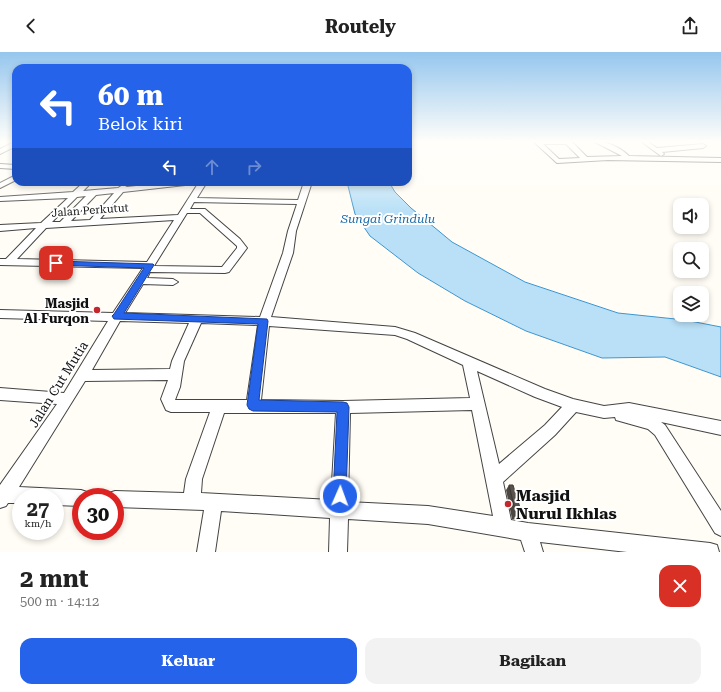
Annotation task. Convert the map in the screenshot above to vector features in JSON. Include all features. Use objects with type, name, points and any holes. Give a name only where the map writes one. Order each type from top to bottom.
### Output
[{"type":"street","points":[[0,166],[12,167]]},
{"type":"street","points":[[0,180],[12,178]]},
{"type":"street","points":[[0,186],[12,179]]},
{"type":"street","points":[[4,262],[84,186]]},
{"type":"street","points":[[93,222],[124,186]]},
{"type":"street","points":[[0,199],[74,195],[121,190],[142,186]]},
{"type":"street","name":"Jalan Cut Mutia","points":[[1,496],[68,399],[117,316],[200,186]]},
{"type":"street","points":[[253,405],[264,321],[288,253],[292,231],[300,202],[306,186]]},
{"type":"street","points":[[63,224],[93,193]]},
{"type":"street","points":[[191,200],[300,202]]},
{"type":"street","points":[[4,262],[223,270],[228,268],[242,246],[202,211],[210,200]]},
{"type":"street","name":"Jalan Perkutut","points":[[0,228],[93,222],[202,211]]},
{"type":"street","points":[[140,281],[173,282]]},
{"type":"street","points":[[0,314],[264,321],[395,331],[411,336],[540,394],[573,405],[631,417],[657,426],[721,527]]},
{"type":"street","points":[[197,319],[178,361],[168,399],[170,405],[343,407],[477,404]]},
{"type":"street","points":[[469,363],[504,527]]},
{"type":"street","points":[[82,376],[175,374]]},
{"type":"street","points":[[0,394],[68,399]]},
{"type":"street","points":[[494,479],[550,430],[573,405]]},
{"type":"street","points":[[191,502],[194,478],[219,406]]},
{"type":"street","points":[[338,552],[343,407]]},
{"type":"street","points":[[604,412],[629,409],[721,428]]},
{"type":"street","points":[[1,496],[72,498]]},
{"type":"street","points":[[124,499],[214,502],[428,516],[528,532],[710,552]]},
{"type":"street","points":[[206,552],[214,502]]},
{"type":"street","points":[[528,532],[534,552]]},
{"type":"water","name":"Sungai Grindulu","points":[[348,186],[391,186],[395,192],[411,208],[452,242],[525,282],[618,313],[673,319],[673,322],[695,322],[721,327],[721,377],[665,357],[602,358],[526,331],[465,301],[418,273],[370,236],[355,214]]},
{"type":"building","points":[[509,485],[513,485],[522,514],[516,514]]},
{"type":"place","name":"Masjid Al Furqon","points":[[97,310]]},
{"type":"place","name":"Masjid Nurul Ikhlas","points":[[508,504]]},
{"type":"route","points":[[56,263],[150,265],[117,316],[264,321],[253,405],[343,407],[340,496]]}]
